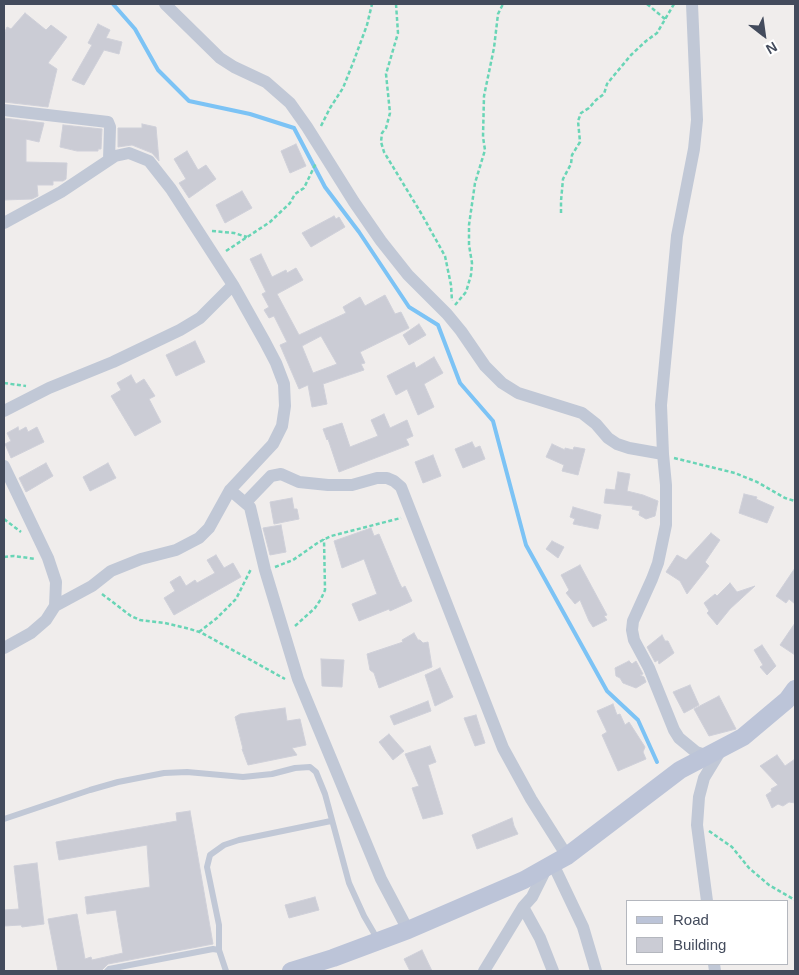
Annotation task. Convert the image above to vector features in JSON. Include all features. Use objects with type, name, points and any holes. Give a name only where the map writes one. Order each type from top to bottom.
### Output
[{"type":"street","points":[[165,4],[220,58],[234,67],[266,82],[298,113],[354,202],[390,253],[418,286],[447,314],[461,331],[484,366],[511,390],[527,397],[582,414],[596,424],[608,438],[623,446],[663,455]]},
{"type":"street","points":[[690,5],[696,62],[697,120],[694,149],[680,212],[661,405],[667,509],[664,540],[652,579],[633,620],[632,630],[634,640],[679,738],[696,752],[708,756]]},
{"type":"street","points":[[4,110],[108,122],[110,127],[109,160]]},
{"type":"street","points":[[4,223],[61,192],[115,156],[129,153],[149,161],[171,189],[233,285],[276,363],[284,384],[285,406],[282,426],[273,444],[230,490],[209,528],[199,538],[176,550],[127,563],[111,572],[92,586],[55,606],[46,620],[31,633],[4,648]]},
{"type":"street","points":[[4,411],[49,388],[113,362],[180,330],[200,318],[233,285]]},
{"type":"street","points":[[4,466],[49,562],[56,582],[55,606]]},
{"type":"street","points":[[246,502],[271,476],[281,474],[299,482],[334,485],[352,485],[377,478],[387,478],[394,481],[401,488],[503,748],[530,799],[583,927],[596,971]]},
{"type":"street","points":[[230,490],[246,502],[253,514],[260,549],[284,634],[302,688],[381,879],[408,930]]},
{"type":"street","points":[[707,900],[697,825],[699,798],[704,778],[720,750],[743,737],[787,700],[795,688]]},
{"type":"street","points":[[291,971],[408,930],[516,883],[556,862],[668,779],[743,737]]},
{"type":"street","points":[[484,971],[523,907],[556,862]]},
{"type":"street","points":[[523,907],[540,938],[553,971]]},
{"type":"lane","points":[[4,819],[90,790],[118,782],[164,773],[187,772],[243,777],[310,767],[316,772],[321,784],[349,883],[378,941]]},
{"type":"lane","points":[[226,971],[219,950],[219,925],[207,866],[210,856],[224,845],[238,840],[331,821]]},
{"type":"lane","points":[[107,971],[109,969],[213,949],[219,950]]},
{"type":"path","points":[[315,139],[330,108],[343,88],[354,63],[372,4]]},
{"type":"path","points":[[396,4],[398,33],[386,74],[390,114],[380,142],[444,256],[448,267],[453,299],[447,314]]},
{"type":"path","points":[[447,314],[466,292],[471,275],[469,226],[475,184],[485,150],[483,138],[484,96],[494,48],[498,14],[503,4]]},
{"type":"path","points":[[647,4],[665,19]]},
{"type":"path","points":[[561,213],[560,200],[563,179],[571,164],[572,155],[580,142],[578,121],[581,113],[604,94],[611,78],[638,47],[657,33],[674,4]]},
{"type":"path","points":[[216,257],[270,222],[290,203],[295,194],[304,188],[315,163],[325,156]]},
{"type":"path","points":[[197,228],[234,233],[247,237]]},
{"type":"path","points":[[663,455],[735,473],[757,482],[785,498],[795,501]]},
{"type":"path","points":[[266,570],[293,560],[324,539],[371,524],[413,516]]},
{"type":"path","points":[[284,634],[304,619],[321,599],[325,585],[324,539]]},
{"type":"path","points":[[199,632],[217,618],[236,599],[260,549]]},
{"type":"path","points":[[4,557],[14,556],[49,562]]},
{"type":"path","points":[[92,586],[131,616],[140,620],[165,622],[199,632],[302,688]]},
{"type":"path","points":[[697,825],[732,847],[749,868],[795,900]]},
{"type":"building","points":[[25,13],[46,30],[51,25],[67,37],[48,63],[57,69],[48,107],[4,102],[4,34],[7,27],[11,29]]},
{"type":"building","points":[[98,24],[110,30],[106,38],[122,42],[119,54],[104,50],[84,85],[72,80],[92,45],[88,43]]},
{"type":"building","points":[[4,118],[44,123],[39,142],[26,139],[26,162],[67,163],[66,179],[63,181],[53,181],[53,185],[37,185],[38,196],[32,199],[4,200]]},
{"type":"building","points":[[142,124],[156,127],[159,161],[152,153],[132,145],[118,147],[118,128],[142,128]]},
{"type":"building","points":[[63,125],[102,129],[101,149],[98,149],[98,151],[77,151],[60,147]]},
{"type":"building","points":[[296,144],[306,166],[290,173],[281,151]]},
{"type":"building","points":[[187,151],[198,170],[206,165],[216,179],[189,198],[179,183],[186,179],[174,159]]},
{"type":"building","points":[[242,191],[252,208],[225,223],[216,205]]},
{"type":"building","points":[[334,216],[336,219],[339,217],[345,227],[311,247],[302,233]]},
{"type":"building","points":[[261,254],[272,277],[286,270],[287,273],[296,268],[303,280],[277,294],[299,335],[346,313],[343,307],[360,297],[365,306],[385,295],[395,314],[401,312],[409,328],[360,352],[365,363],[361,364],[364,370],[323,384],[327,404],[312,407],[308,385],[299,389],[280,345],[287,342],[274,316],[269,318],[264,310],[269,307],[262,294],[266,292],[250,259]],"holes":[[[321,336],[337,364],[313,373],[302,346]]]},
{"type":"building","points":[[419,324],[426,335],[409,345],[403,335]]},
{"type":"building","points":[[195,341],[205,362],[176,376],[166,355]]},
{"type":"building","points":[[434,357],[443,373],[424,384],[434,407],[418,415],[407,389],[396,395],[387,376],[414,362],[416,368]]},
{"type":"building","points":[[131,375],[136,384],[144,379],[155,396],[149,399],[161,422],[135,436],[111,396],[121,390],[117,383]]},
{"type":"building","points":[[384,414],[390,428],[407,420],[413,436],[406,439],[409,445],[339,472],[323,429],[342,423],[350,447],[378,436],[371,420]]},
{"type":"building","points":[[18,427],[19,431],[26,427],[28,432],[37,427],[44,442],[11,458],[5,444],[11,441],[7,433]]},
{"type":"building","points":[[472,442],[475,448],[480,446],[485,459],[463,468],[455,449]]},
{"type":"building","points":[[552,444],[565,450],[565,448],[573,450],[574,447],[585,449],[578,475],[562,471],[564,465],[546,457]]},
{"type":"building","points":[[433,455],[441,476],[423,483],[415,462]]},
{"type":"building","points":[[46,463],[53,476],[26,492],[19,478]]},
{"type":"building","points":[[108,463],[116,478],[90,491],[83,477]]},
{"type":"building","points":[[618,472],[630,474],[627,491],[658,501],[655,516],[646,519],[639,515],[640,511],[632,509],[633,506],[604,503],[606,489],[615,490]]},
{"type":"building","points":[[744,494],[757,497],[756,499],[774,507],[767,523],[739,513]]},
{"type":"building","points":[[292,498],[294,509],[297,509],[299,519],[274,524],[270,502]]},
{"type":"building","points":[[573,507],[601,515],[598,529],[573,524],[575,519],[570,517]]},
{"type":"building","points":[[281,525],[286,552],[270,555],[263,528]]},
{"type":"building","points":[[371,528],[374,536],[379,534],[399,582],[402,588],[405,586],[412,601],[390,611],[389,609],[359,621],[352,604],[377,594],[364,559],[342,568],[334,541]]},
{"type":"building","points":[[711,533],[720,540],[705,562],[709,566],[687,594],[680,581],[666,572],[677,555],[686,560]]},
{"type":"building","points":[[552,541],[564,547],[558,558],[546,549]]},
{"type":"building","points":[[216,555],[224,568],[233,563],[241,577],[174,615],[164,598],[175,591],[170,582],[180,576],[186,586],[195,580],[197,583],[215,573],[207,560]]},
{"type":"building","points":[[580,565],[607,615],[604,616],[607,620],[593,627],[580,600],[575,604],[566,593],[569,590],[561,575]]},
{"type":"building","points":[[795,568],[795,604],[789,599],[786,603],[776,596]]},
{"type":"building","points":[[730,583],[737,592],[755,586],[730,609],[717,625],[707,613],[709,611],[704,603],[715,594],[717,596]]},
{"type":"building","points":[[795,623],[795,655],[780,645]]},
{"type":"building","points":[[414,633],[418,640],[423,643],[428,642],[432,667],[379,688],[374,673],[370,670],[367,654],[403,642],[402,640]]},
{"type":"building","points":[[662,635],[665,641],[668,641],[674,653],[659,664],[658,660],[655,662],[647,647]]},
{"type":"building","points":[[762,645],[776,666],[767,675],[760,667],[763,665],[754,650]]},
{"type":"building","points":[[321,659],[344,660],[342,687],[322,686]]},
{"type":"building","points":[[629,661],[632,664],[636,661],[643,674],[640,675],[644,677],[646,682],[636,688],[623,683],[616,676],[615,668]]},
{"type":"building","points":[[440,668],[453,697],[435,706],[425,675]]},
{"type":"building","points":[[690,685],[699,705],[684,713],[673,692]]},
{"type":"building","points":[[719,696],[736,729],[709,736],[694,709]]},
{"type":"building","points":[[428,701],[431,711],[394,725],[390,716]]},
{"type":"building","points":[[613,704],[617,715],[620,714],[625,725],[629,722],[645,747],[643,752],[646,759],[618,771],[602,735],[607,732],[597,711]]},
{"type":"building","points":[[285,708],[287,721],[300,719],[306,745],[292,748],[297,755],[248,765],[242,749],[235,717],[240,714]]},
{"type":"building","points":[[476,715],[485,743],[475,746],[464,718]]},
{"type":"building","points":[[389,734],[404,751],[393,760],[379,742]]},
{"type":"building","points":[[430,746],[436,762],[428,765],[443,814],[423,819],[412,788],[419,786],[405,754]]},
{"type":"building","points":[[777,755],[785,766],[795,759],[795,803],[789,802],[783,806],[778,804],[772,808],[766,795],[778,785],[760,766]]},
{"type":"building","points":[[190,811],[213,944],[108,964],[102,970],[58,971],[48,919],[77,914],[85,959],[91,957],[92,960],[123,953],[116,910],[87,914],[85,897],[150,887],[147,845],[59,860],[56,842],[177,821],[176,813]]},
{"type":"building","points":[[512,818],[518,834],[477,849],[472,835]]},
{"type":"building","points":[[37,863],[44,924],[22,927],[21,925],[4,926],[4,910],[19,909],[14,866]]},
{"type":"building","points":[[315,897],[319,910],[289,918],[285,905]]},
{"type":"building","points":[[422,950],[432,971],[410,971],[404,959]]},
{"type":"waterway","points":[[113,4],[135,29],[158,70],[189,101],[250,114],[294,128],[325,187],[359,232],[409,307],[438,325],[460,383],[493,421],[526,545],[607,691],[638,720],[657,762]]}]
